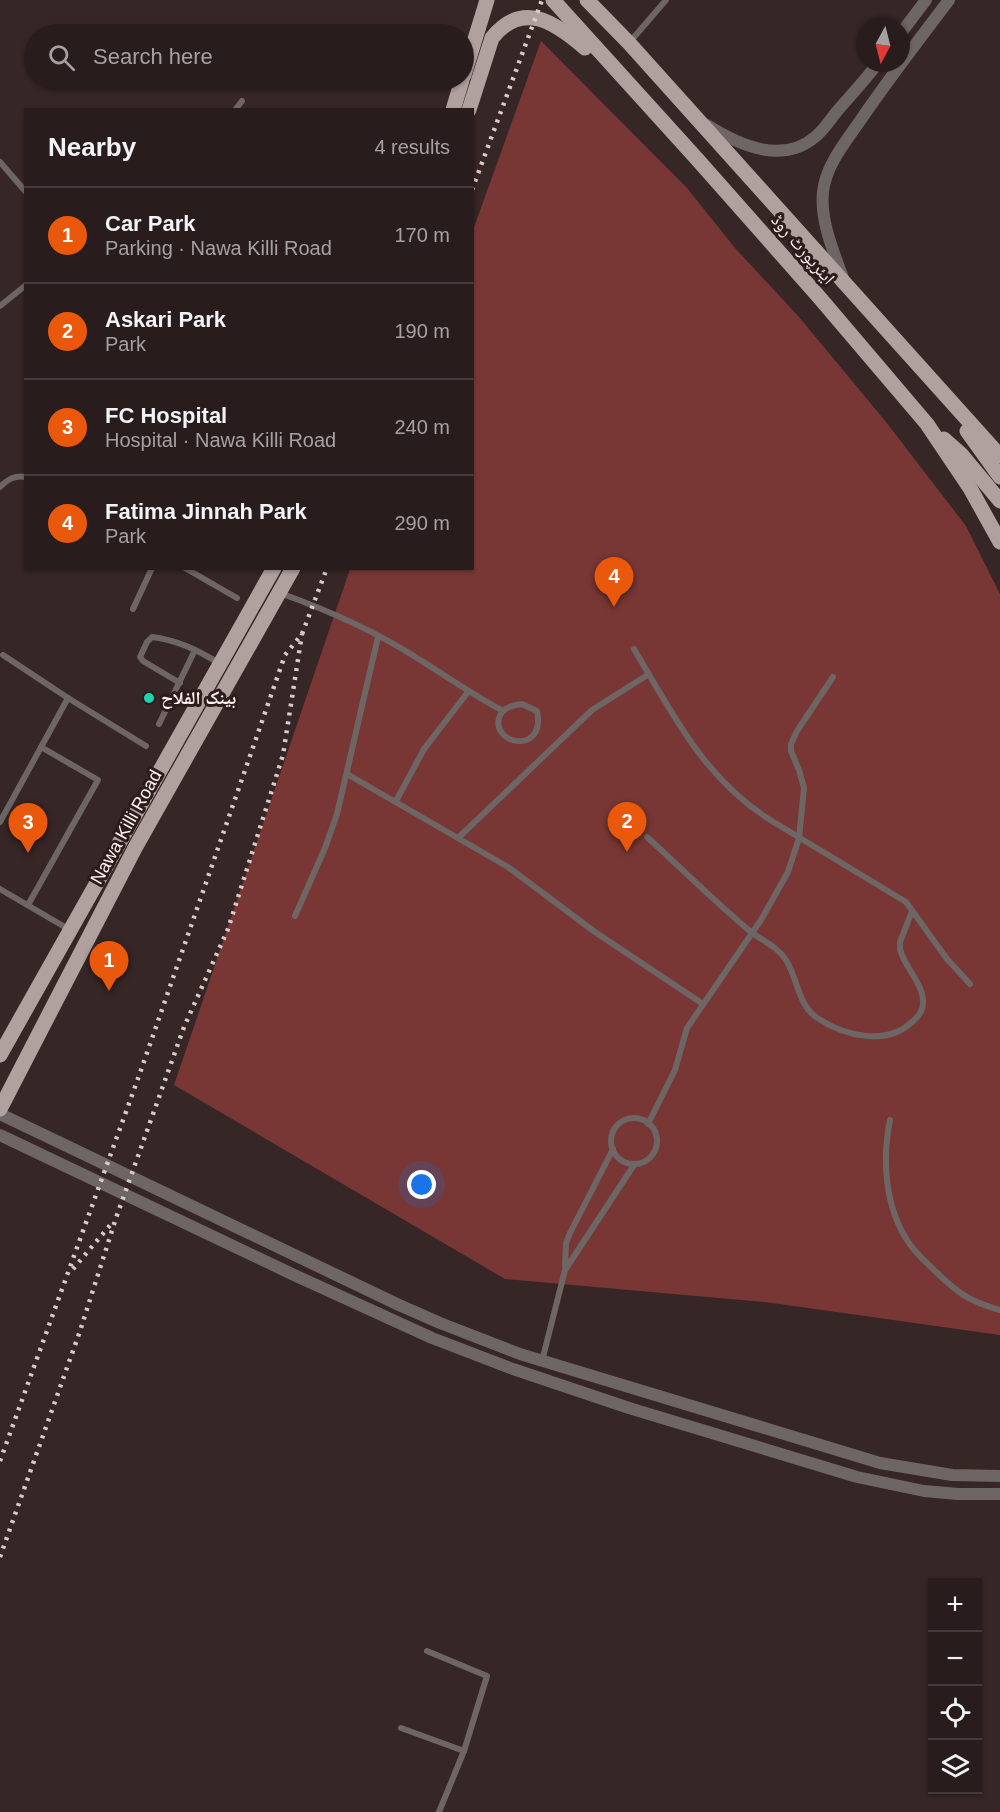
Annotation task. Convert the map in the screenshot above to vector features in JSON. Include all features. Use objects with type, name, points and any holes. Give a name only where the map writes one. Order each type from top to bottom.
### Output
[{"type":"main road","points":[[474,42],[487,0]]},
{"type":"main road","name":"ایئرپورٹ روڈ","points":[[553,0],[819,297],[927,424],[970,488],[1000,542]]},
{"type":"main road","name":"ایئرپورٹ روڈ","points":[[593,2],[1000,456]]},
{"type":"main road","points":[[470,108],[492,38],[506,21],[528,13],[537,13],[556,23],[635,92]]},
{"type":"main road","points":[[454,108],[459,90]]},
{"type":"main road","points":[[957,409],[968,432],[1000,477]]},
{"type":"main road","points":[[927,424],[961,454],[1000,501]]},
{"type":"main road","name":"Nawa Killi Road","points":[[0,1055],[273,570]]},
{"type":"main road","name":"Nawa Killi Road","points":[[0,1109],[135,848],[292,570]]},
{"type":"street","points":[[910,21],[926,0]]},
{"type":"street","points":[[845,284],[823,210],[823,189],[832,163],[892,75],[949,0]]},
{"type":"street","points":[[696,119],[728,138],[751,148],[771,150],[803,146],[816,136],[870,72]]},
{"type":"street","points":[[0,1114],[440,1323],[542,1361],[880,1463],[952,1475],[1000,1476]]},
{"type":"street","points":[[0,1135],[432,1338],[513,1369],[629,1408],[857,1477],[924,1491],[1000,1494]]},
{"type":"lane","points":[[629,43],[666,0]]},
{"type":"lane","points":[[236,108],[242,101]]},
{"type":"lane","points":[[0,162],[24,190]]},
{"type":"lane","points":[[0,306],[24,287]]},
{"type":"lane","points":[[0,487],[8,480],[18,476],[24,477]]},
{"type":"lane","points":[[133,609],[151,570]]},
{"type":"lane","points":[[188,570],[237,598]]},
{"type":"lane","points":[[280,593],[334,614],[416,657],[468,692],[503,711]]},
{"type":"lane","points":[[180,683],[140,657],[152,637],[195,650],[221,664]]},
{"type":"lane","points":[[295,916],[325,848],[337,814],[378,637]]},
{"type":"lane","points":[[634,649],[689,742],[720,779],[747,805],[906,902],[947,959],[970,984]]},
{"type":"lane","points":[[159,724],[195,650]]},
{"type":"lane","points":[[3,655],[146,746]]},
{"type":"lane","points":[[458,838],[592,710],[649,674]]},
{"type":"lane","points":[[648,1124],[675,1070],[687,1028],[782,885],[799,838],[804,789],[800,770],[791,752],[791,744],[832,677]]},
{"type":"lane","points":[[396,801],[424,749],[468,692]]},
{"type":"lane","points":[[0,822],[68,698]]},
{"type":"lane","points":[[522,704],[537,711],[539,721],[537,732],[525,741],[514,741],[500,730],[498,722],[503,711],[512,705],[522,704]]},
{"type":"lane","points":[[28,905],[98,780],[41,747]]},
{"type":"lane","points":[[347,774],[508,867],[595,932],[703,1004]]},
{"type":"lane","points":[[647,837],[752,932],[772,945],[786,960],[804,1002],[817,1018],[865,1036],[893,1034],[904,1030],[916,1018],[923,1005],[921,993],[900,949],[900,942],[912,911]]},
{"type":"lane","points":[[0,889],[70,931]]},
{"type":"lane","points":[[634,1118],[648,1124],[657,1136],[657,1146],[652,1156],[644,1162],[634,1164],[624,1162],[616,1156],[613,1149],[611,1136],[616,1127],[634,1118]]},
{"type":"lane","points":[[890,1120],[885,1164],[895,1218],[907,1241],[960,1295],[1000,1311]]},
{"type":"lane","points":[[542,1361],[565,1270],[566,1243],[613,1149]]},
{"type":"lane","points":[[565,1270],[634,1164]]},
{"type":"lane","points":[[427,1651],[487,1676],[464,1751],[440,1812]]},
{"type":"lane","points":[[401,1728],[464,1751]]},
{"type":"shaded area","points":[[541,41],[687,188],[735,248],[799,317],[886,422],[966,526],[1000,594],[1000,1335],[765,1302],[505,1279],[174,1085],[350,570],[474,570],[474,227]]},
{"type":"railway","points":[[474,185],[542,0]]},
{"type":"railway","points":[[0,1461],[140,1073],[285,655],[302,634],[326,570]]},
{"type":"railway","points":[[0,1557],[184,1027],[228,929],[283,755],[302,634]]},
{"type":"railway","points":[[73,1269],[112,1223]]},
{"type":"place","name":"Fatima Jinnah Park","points":[[614,607]]},
{"type":"place","name":"بینک الفلاح","points":[[149,698]]},
{"type":"place","name":"Askari Park","points":[[627,852]]},
{"type":"place","name":"FC Hospital","points":[[28,853]]},
{"type":"place","name":"Car Park","points":[[109,991]]}]
